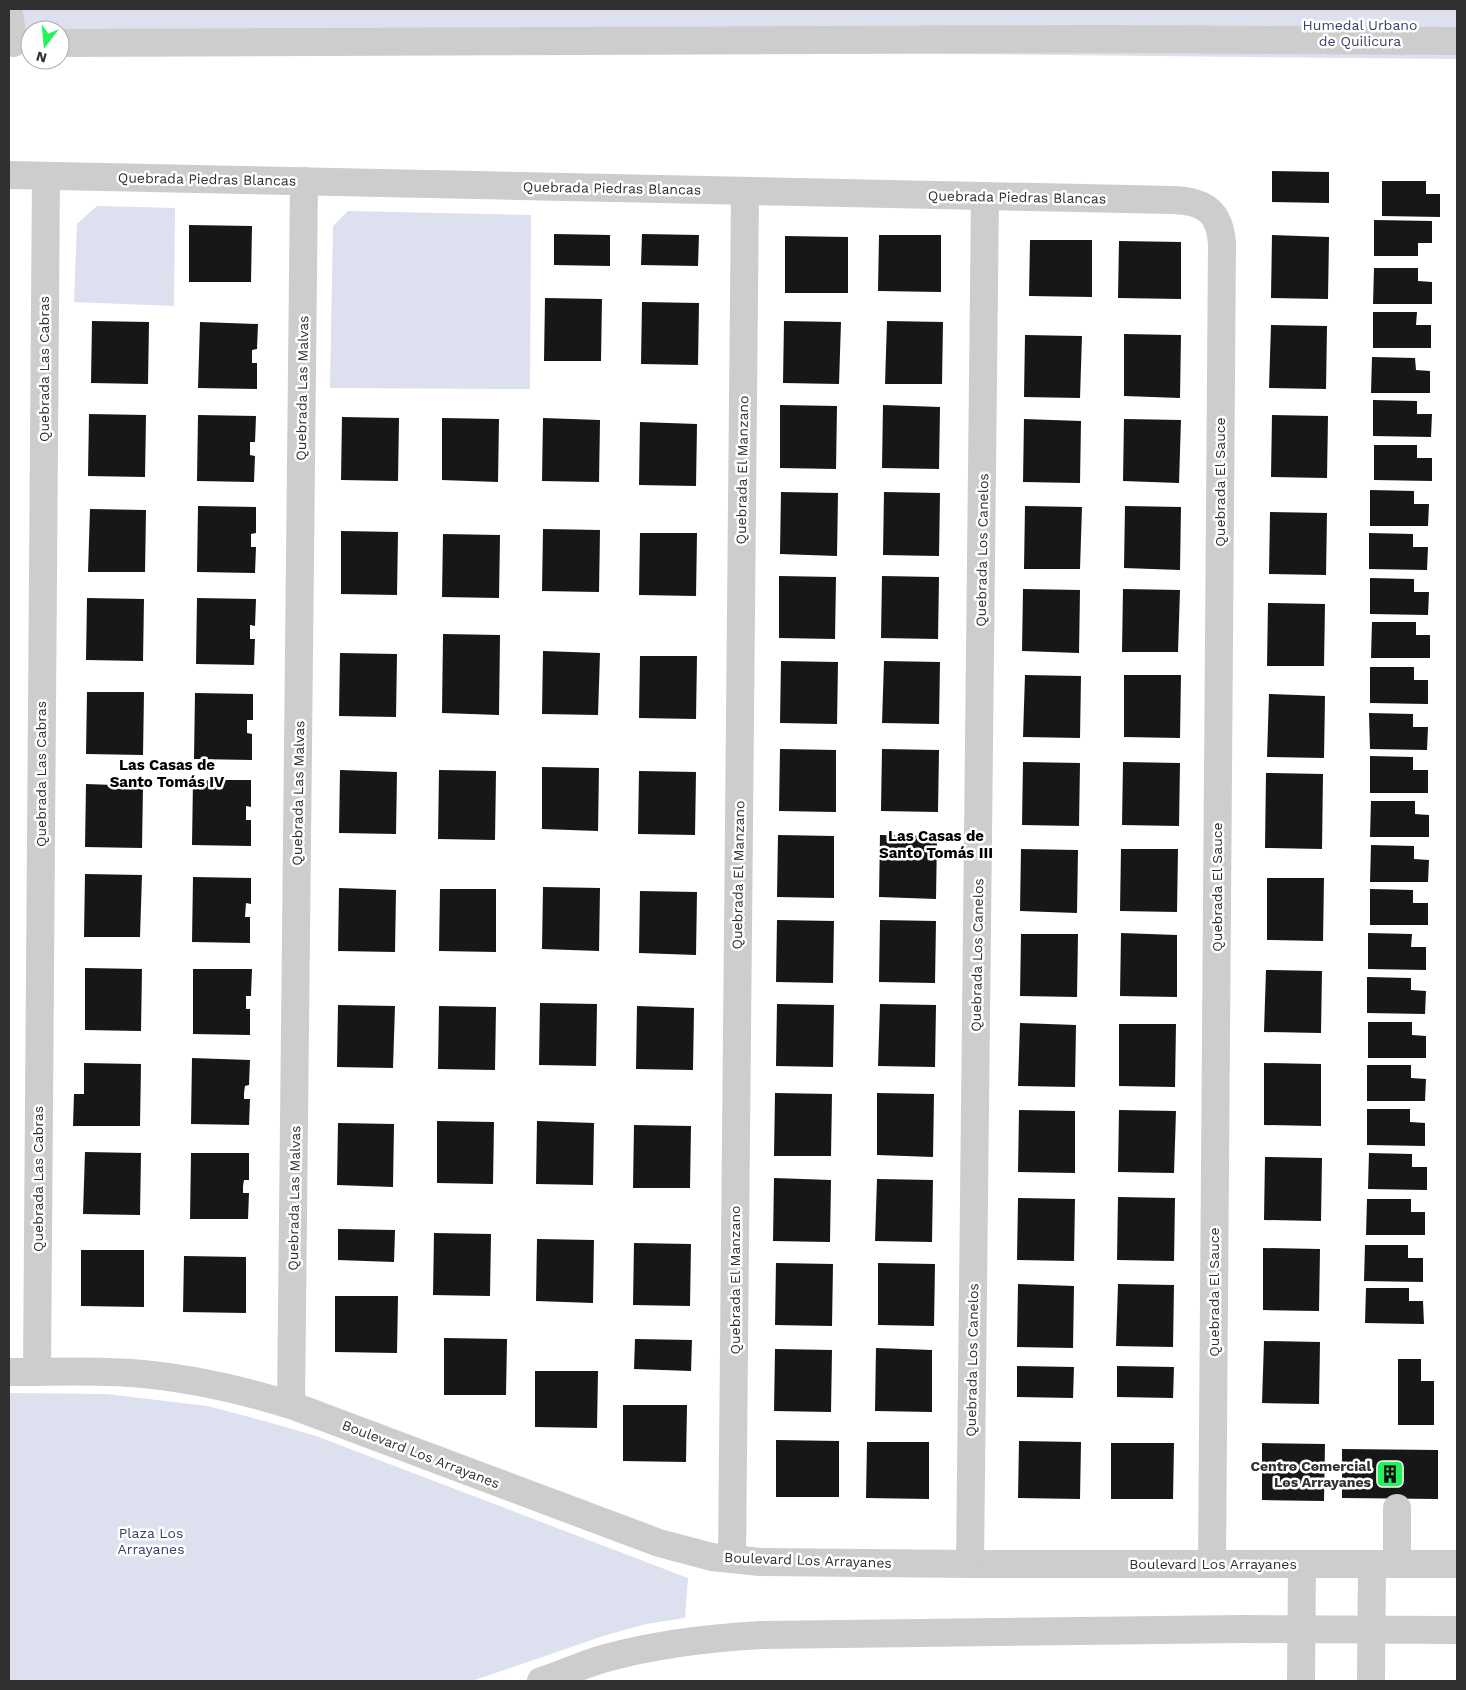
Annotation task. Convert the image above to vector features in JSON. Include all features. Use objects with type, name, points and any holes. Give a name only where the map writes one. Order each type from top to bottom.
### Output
[{"type":"street","points":[[9,12],[17,43]]},
{"type":"street","points":[[70,43],[1092,39],[1457,41]]},
{"type":"street","name":"Quebrada Piedras Blancas","points":[[9,175],[1183,200],[1197,203],[1212,213]]},
{"type":"street","name":"Quebrada Las Cabras","points":[[37,1372],[46,176]]},
{"type":"street","name":"Quebrada Las Malvas","points":[[292,1405],[304,181]]},
{"type":"street","name":"Quebrada El Manzano","points":[[732,1559],[744,191]]},
{"type":"street","name":"Quebrada Los Canelos","points":[[970,1564],[985,196]]},
{"type":"street","name":"Quebrada El Sauce","points":[[1212,213],[1218,221],[1221,230],[1222,244],[1212,1564]]},
{"type":"street","name":"Boulevard Los Arrayanes","points":[[9,1372],[130,1373],[166,1377],[253,1394],[292,1405],[660,1544],[712,1557],[760,1562],[970,1564],[1457,1564]]},
{"type":"street","points":[[1371,1681],[1372,1629],[1397,1508]]},
{"type":"street","points":[[1301,1681],[1302,1564]]},
{"type":"street","points":[[541,1681],[605,1659],[645,1649],[723,1637],[1302,1629],[1457,1630]]},
{"type":"green space","name":"Humedal Urbano de Quilicura","points":[[9,9],[1457,9],[1457,59],[70,45],[70,20],[20,20],[20,45],[9,45]]},
{"type":"green space","points":[[97,206],[175,208],[174,306],[74,302],[77,224]]},
{"type":"green space","points":[[348,211],[531,215],[530,389],[330,388],[333,226]]},
{"type":"green space","name":"Plaza Los Arrayanes","points":[[9,1393],[107,1394],[207,1406],[316,1436],[688,1578],[685,1618],[646,1624],[603,1636],[472,1681],[9,1681]]},
{"type":"building","points":[[1272,171],[1329,172],[1329,203],[1272,202]]},
{"type":"building","points":[[1382,181],[1426,181],[1426,194],[1440,194],[1440,217],[1382,216]]},
{"type":"building","points":[[1374,220],[1432,221],[1432,243],[1418,243],[1418,256],[1374,256]]},
{"type":"building","points":[[189,225],[252,226],[251,282],[189,282]]},
{"type":"building","points":[[554,234],[610,235],[610,266],[554,265]]},
{"type":"building","points":[[642,234],[699,235],[698,266],[641,265]]},
{"type":"building","points":[[879,235],[941,235],[941,292],[878,291]]},
{"type":"building","points":[[1272,235],[1329,237],[1328,299],[1271,298]]},
{"type":"building","points":[[785,236],[848,237],[848,293],[785,293]]},
{"type":"building","points":[[1030,240],[1092,240],[1092,297],[1029,296]]},
{"type":"building","points":[[1119,241],[1181,242],[1181,299],[1118,298]]},
{"type":"building","points":[[1374,268],[1418,268],[1418,281],[1432,282],[1432,304],[1373,304]]},
{"type":"building","points":[[545,298],[602,299],[601,361],[544,361]]},
{"type":"building","points":[[642,302],[699,303],[698,365],[641,364]]},
{"type":"building","points":[[1373,312],[1417,312],[1416,325],[1431,325],[1431,348],[1373,348]]},
{"type":"building","points":[[92,321],[149,322],[148,384],[91,383]]},
{"type":"building","points":[[784,321],[841,322],[839,384],[783,383]]},
{"type":"building","points":[[887,321],[943,322],[942,384],[885,384]]},
{"type":"building","points":[[200,322],[258,324],[257,349],[252,350],[252,363],[257,363],[257,389],[198,388]]},
{"type":"building","points":[[1271,325],[1327,326],[1326,389],[1269,388]]},
{"type":"building","points":[[1124,334],[1181,335],[1180,398],[1124,396]]},
{"type":"building","points":[[1025,335],[1082,336],[1080,398],[1024,397]]},
{"type":"building","points":[[1372,357],[1415,358],[1416,370],[1430,371],[1430,393],[1371,393]]},
{"type":"building","points":[[1373,400],[1417,401],[1417,414],[1432,414],[1431,437],[1373,436]]},
{"type":"building","points":[[780,405],[837,406],[836,469],[780,468]]},
{"type":"building","points":[[883,405],[940,407],[939,469],[882,468]]},
{"type":"building","points":[[89,414],[146,415],[145,477],[88,476]]},
{"type":"building","points":[[198,415],[256,416],[255,442],[250,442],[250,455],[255,456],[254,482],[197,481]]},
{"type":"building","points":[[1272,415],[1328,416],[1327,478],[1271,477]]},
{"type":"building","points":[[342,417],[399,418],[398,481],[341,480]]},
{"type":"building","points":[[442,418],[499,419],[498,482],[442,480]]},
{"type":"building","points":[[543,418],[600,420],[599,482],[542,481]]},
{"type":"building","points":[[1024,419],[1081,421],[1080,483],[1023,482]]},
{"type":"building","points":[[1124,419],[1181,420],[1179,483],[1123,481]]},
{"type":"building","points":[[640,422],[697,424],[696,486],[639,485]]},
{"type":"building","points":[[1374,445],[1417,445],[1417,458],[1432,458],[1432,481],[1374,480]]},
{"type":"building","points":[[1370,490],[1414,491],[1414,504],[1429,504],[1428,526],[1370,526]]},
{"type":"building","points":[[781,492],[838,493],[837,556],[780,554]]},
{"type":"building","points":[[884,492],[940,493],[939,556],[883,555]]},
{"type":"building","points":[[198,506],[256,507],[256,533],[251,534],[251,547],[256,547],[255,573],[197,572]]},
{"type":"building","points":[[1025,506],[1082,507],[1080,569],[1024,569]]},
{"type":"building","points":[[1125,506],[1181,507],[1180,570],[1124,568]]},
{"type":"building","points":[[90,509],[146,510],[145,572],[88,572]]},
{"type":"building","points":[[1270,512],[1327,513],[1326,575],[1269,574]]},
{"type":"building","points":[[543,529],[600,530],[599,592],[542,591]]},
{"type":"building","points":[[341,531],[398,532],[397,595],[341,594]]},
{"type":"building","points":[[640,533],[697,533],[696,596],[639,595]]},
{"type":"building","points":[[1369,533],[1413,534],[1413,547],[1428,547],[1427,570],[1369,569]]},
{"type":"building","points":[[443,534],[500,535],[499,598],[442,597]]},
{"type":"building","points":[[779,576],[836,577],[835,639],[779,638]]},
{"type":"building","points":[[882,576],[939,577],[938,639],[881,638]]},
{"type":"building","points":[[1370,578],[1414,579],[1414,592],[1429,592],[1428,615],[1370,614]]},
{"type":"building","points":[[1023,589],[1080,590],[1079,653],[1022,651]]},
{"type":"building","points":[[1123,589],[1180,590],[1178,652],[1122,652]]},
{"type":"building","points":[[87,598],[144,599],[143,661],[86,660]]},
{"type":"building","points":[[197,598],[256,599],[255,626],[250,625],[250,639],[255,639],[254,665],[196,664]]},
{"type":"building","points":[[1268,603],[1325,604],[1324,666],[1267,666]]},
{"type":"building","points":[[1372,622],[1416,622],[1416,635],[1430,635],[1430,658],[1371,658]]},
{"type":"building","points":[[443,634],[500,635],[499,715],[442,713]]},
{"type":"building","points":[[543,651],[600,653],[598,715],[542,714]]},
{"type":"building","points":[[340,653],[397,654],[396,717],[339,716]]},
{"type":"building","points":[[640,656],[697,656],[696,719],[639,718]]},
{"type":"building","points":[[781,661],[838,662],[837,724],[780,723]]},
{"type":"building","points":[[884,661],[940,662],[939,724],[882,723]]},
{"type":"building","points":[[1370,667],[1414,667],[1414,680],[1428,680],[1428,704],[1370,703]]},
{"type":"building","points":[[1025,675],[1081,676],[1080,738],[1023,737]]},
{"type":"building","points":[[1124,675],[1181,675],[1180,738],[1124,737]]},
{"type":"building","points":[[87,692],[144,692],[143,755],[86,754]]},
{"type":"building","points":[[195,693],[253,694],[253,720],[247,720],[247,733],[252,734],[252,760],[194,759]]},
{"type":"building","points":[[1269,694],[1325,696],[1324,758],[1267,757]]},
{"type":"building","points":[[1369,713],[1413,714],[1413,727],[1428,727],[1427,750],[1370,749]]},
{"type":"building","points":[[780,749],[836,750],[836,812],[779,811]]},
{"type":"building","points":[[882,749],[939,750],[938,812],[881,811]]},
{"type":"building","points":[[1370,756],[1413,757],[1413,770],[1428,770],[1428,793],[1370,793]]},
{"type":"building","points":[[1023,762],[1080,763],[1079,826],[1022,825]]},
{"type":"building","points":[[1123,762],[1180,763],[1179,826],[1122,825]]},
{"type":"building","points":[[542,767],[599,768],[598,831],[542,829]]},
{"type":"building","points":[[340,770],[397,772],[396,834],[339,833]]},
{"type":"building","points":[[439,770],[496,771],[495,840],[438,839]]},
{"type":"building","points":[[639,771],[696,772],[695,835],[638,834]]},
{"type":"building","points":[[1266,773],[1323,774],[1322,849],[1265,848]]},
{"type":"building","points":[[193,780],[251,780],[251,807],[246,806],[246,820],[251,820],[251,846],[192,845]]},
{"type":"building","points":[[86,784],[143,786],[142,848],[85,847]]},
{"type":"building","points":[[1371,801],[1415,801],[1415,814],[1429,815],[1429,837],[1370,837]]},
{"type":"building","points":[[778,835],[834,836],[834,898],[777,897]]},
{"type":"building","points":[[880,835],[937,836],[936,899],[879,897]]},
{"type":"building","points":[[1371,845],[1414,846],[1414,859],[1429,860],[1428,882],[1370,882]]},
{"type":"building","points":[[1021,849],[1078,850],[1077,913],[1020,911]]},
{"type":"building","points":[[1121,849],[1178,849],[1177,912],[1120,911]]},
{"type":"building","points":[[85,874],[142,875],[140,937],[84,937]]},
{"type":"building","points":[[193,877],[251,878],[251,904],[246,903],[245,917],[250,917],[250,943],[192,942]]},
{"type":"building","points":[[1267,878],[1324,878],[1323,941],[1267,940]]},
{"type":"building","points":[[543,887],[600,888],[599,951],[542,949]]},
{"type":"building","points":[[339,888],[396,890],[395,952],[338,951]]},
{"type":"building","points":[[440,889],[496,889],[496,952],[439,951]]},
{"type":"building","points":[[1370,889],[1413,890],[1413,903],[1428,903],[1428,925],[1370,925]]},
{"type":"building","points":[[640,891],[697,892],[696,955],[639,953]]},
{"type":"building","points":[[777,920],[834,921],[833,983],[776,982]]},
{"type":"building","points":[[880,920],[936,921],[935,983],[879,982]]},
{"type":"building","points":[[1121,933],[1177,935],[1177,997],[1120,996]]},
{"type":"building","points":[[1368,933],[1412,934],[1411,947],[1426,947],[1426,970],[1368,969]]},
{"type":"building","points":[[1021,934],[1078,934],[1077,997],[1020,996]]},
{"type":"building","points":[[85,968],[142,969],[141,1031],[85,1030]]},
{"type":"building","points":[[193,969],[252,969],[251,996],[246,996],[246,1009],[250,1009],[250,1035],[193,1034]]},
{"type":"building","points":[[1266,970],[1322,971],[1321,1033],[1264,1032]]},
{"type":"building","points":[[1367,977],[1411,978],[1411,990],[1426,991],[1425,1014],[1367,1013]]},
{"type":"building","points":[[540,1003],[597,1004],[596,1066],[539,1065]]},
{"type":"building","points":[[777,1004],[834,1005],[833,1067],[776,1066]]},
{"type":"building","points":[[880,1004],[936,1005],[935,1067],[878,1066]]},
{"type":"building","points":[[338,1005],[395,1006],[393,1068],[337,1067]]},
{"type":"building","points":[[439,1006],[496,1007],[495,1070],[438,1069]]},
{"type":"building","points":[[637,1006],[694,1008],[693,1070],[636,1069]]},
{"type":"building","points":[[1368,1022],[1412,1022],[1412,1035],[1426,1036],[1426,1058],[1368,1058]]},
{"type":"building","points":[[1020,1023],[1076,1025],[1075,1087],[1018,1086]]},
{"type":"building","points":[[1119,1024],[1176,1024],[1175,1087],[1119,1086]]},
{"type":"building","points":[[192,1058],[250,1060],[249,1085],[245,1086],[244,1093],[244,1099],[250,1099],[249,1125],[191,1124]]},
{"type":"building","points":[[84,1063],[141,1064],[140,1126],[73,1126],[74,1094],[84,1094]]},
{"type":"building","points":[[1264,1063],[1321,1064],[1321,1126],[1264,1125]]},
{"type":"building","points":[[1367,1065],[1411,1065],[1411,1078],[1426,1079],[1425,1101],[1367,1101]]},
{"type":"building","points":[[775,1093],[832,1094],[831,1156],[774,1156]]},
{"type":"building","points":[[877,1093],[934,1094],[933,1157],[877,1155]]},
{"type":"building","points":[[1367,1109],[1410,1109],[1410,1122],[1425,1123],[1425,1146],[1367,1145]]},
{"type":"building","points":[[1019,1110],[1075,1111],[1075,1173],[1018,1172]]},
{"type":"building","points":[[1119,1110],[1176,1111],[1174,1173],[1118,1172]]},
{"type":"building","points":[[437,1121],[494,1122],[493,1184],[437,1183]]},
{"type":"building","points":[[537,1121],[594,1123],[593,1185],[536,1184]]},
{"type":"building","points":[[338,1123],[394,1124],[393,1187],[337,1185]]},
{"type":"building","points":[[634,1125],[691,1126],[690,1188],[633,1188]]},
{"type":"building","points":[[85,1152],[141,1153],[140,1215],[83,1214]]},
{"type":"building","points":[[191,1153],[249,1153],[249,1180],[244,1180],[243,1186],[243,1193],[249,1193],[248,1219],[190,1219]]},
{"type":"building","points":[[1369,1153],[1412,1154],[1412,1167],[1427,1167],[1427,1190],[1368,1189]]},
{"type":"building","points":[[1265,1157],[1322,1158],[1321,1221],[1264,1220]]},
{"type":"building","points":[[774,1178],[831,1180],[830,1242],[773,1241]]},
{"type":"building","points":[[877,1179],[933,1180],[932,1242],[875,1241]]},
{"type":"building","points":[[1118,1197],[1175,1198],[1174,1261],[1117,1260]]},
{"type":"building","points":[[1018,1198],[1075,1199],[1074,1261],[1017,1260]]},
{"type":"building","points":[[1367,1199],[1411,1199],[1411,1212],[1425,1212],[1425,1235],[1366,1235]]},
{"type":"building","points":[[338,1229],[395,1230],[394,1262],[338,1260]]},
{"type":"building","points":[[434,1233],[491,1234],[490,1296],[433,1295]]},
{"type":"building","points":[[537,1239],[594,1240],[593,1303],[536,1301]]},
{"type":"building","points":[[634,1243],[691,1244],[690,1306],[633,1305]]},
{"type":"building","points":[[1365,1245],[1408,1245],[1408,1258],[1423,1258],[1423,1282],[1364,1281]]},
{"type":"building","points":[[1263,1248],[1320,1249],[1319,1311],[1263,1310]]},
{"type":"building","points":[[81,1250],[144,1250],[144,1307],[81,1306]]},
{"type":"building","points":[[184,1256],[246,1257],[246,1313],[183,1312]]},
{"type":"building","points":[[776,1263],[833,1264],[832,1326],[775,1325]]},
{"type":"building","points":[[878,1263],[935,1264],[934,1326],[878,1325]]},
{"type":"building","points":[[1018,1284],[1074,1286],[1073,1348],[1017,1347]]},
{"type":"building","points":[[1118,1284],[1174,1285],[1173,1347],[1116,1346]]},
{"type":"building","points":[[1366,1288],[1409,1288],[1409,1301],[1423,1301],[1424,1324],[1365,1323]]},
{"type":"building","points":[[335,1296],[398,1296],[397,1353],[335,1352]]},
{"type":"building","points":[[444,1338],[507,1339],[506,1395],[444,1395]]},
{"type":"building","points":[[635,1339],[692,1340],[691,1371],[634,1369]]},
{"type":"building","points":[[1264,1341],[1320,1342],[1319,1404],[1262,1403]]},
{"type":"building","points":[[876,1348],[932,1350],[932,1412],[875,1411]]},
{"type":"building","points":[[775,1349],[832,1350],[831,1412],[774,1411]]},
{"type":"building","points":[[1398,1359],[1421,1359],[1421,1381],[1434,1381],[1434,1425],[1398,1425]]},
{"type":"building","points":[[1017,1366],[1074,1367],[1073,1398],[1017,1397]]},
{"type":"building","points":[[1117,1366],[1174,1367],[1173,1398],[1117,1397]]},
{"type":"building","points":[[535,1371],[598,1371],[597,1428],[535,1427]]},
{"type":"building","points":[[623,1405],[687,1405],[686,1462],[623,1461]]},
{"type":"building","points":[[776,1440],[839,1441],[839,1497],[776,1497]]},
{"type":"building","points":[[1019,1441],[1081,1442],[1080,1499],[1018,1498]]},
{"type":"building","points":[[867,1442],[929,1442],[929,1499],[866,1498]]},
{"type":"building","points":[[1111,1443],[1174,1443],[1173,1499],[1111,1499]]},
{"type":"building","points":[[1262,1443],[1325,1444],[1324,1501],[1262,1500]]},
{"type":"building","name":"Centro Comercial Los Arrayanes","points":[[1342,1449],[1438,1450],[1438,1499],[1342,1498]]},
{"type":"place","name":"Centro Comercial Los Arrayanes","points":[[1390,1474]]},
{"type":"district","name":"Las Casas de Santo Tomás IV","points":[[167,774]]},
{"type":"district","name":"Las Casas de Santo Tomás III","points":[[936,844]]}]
